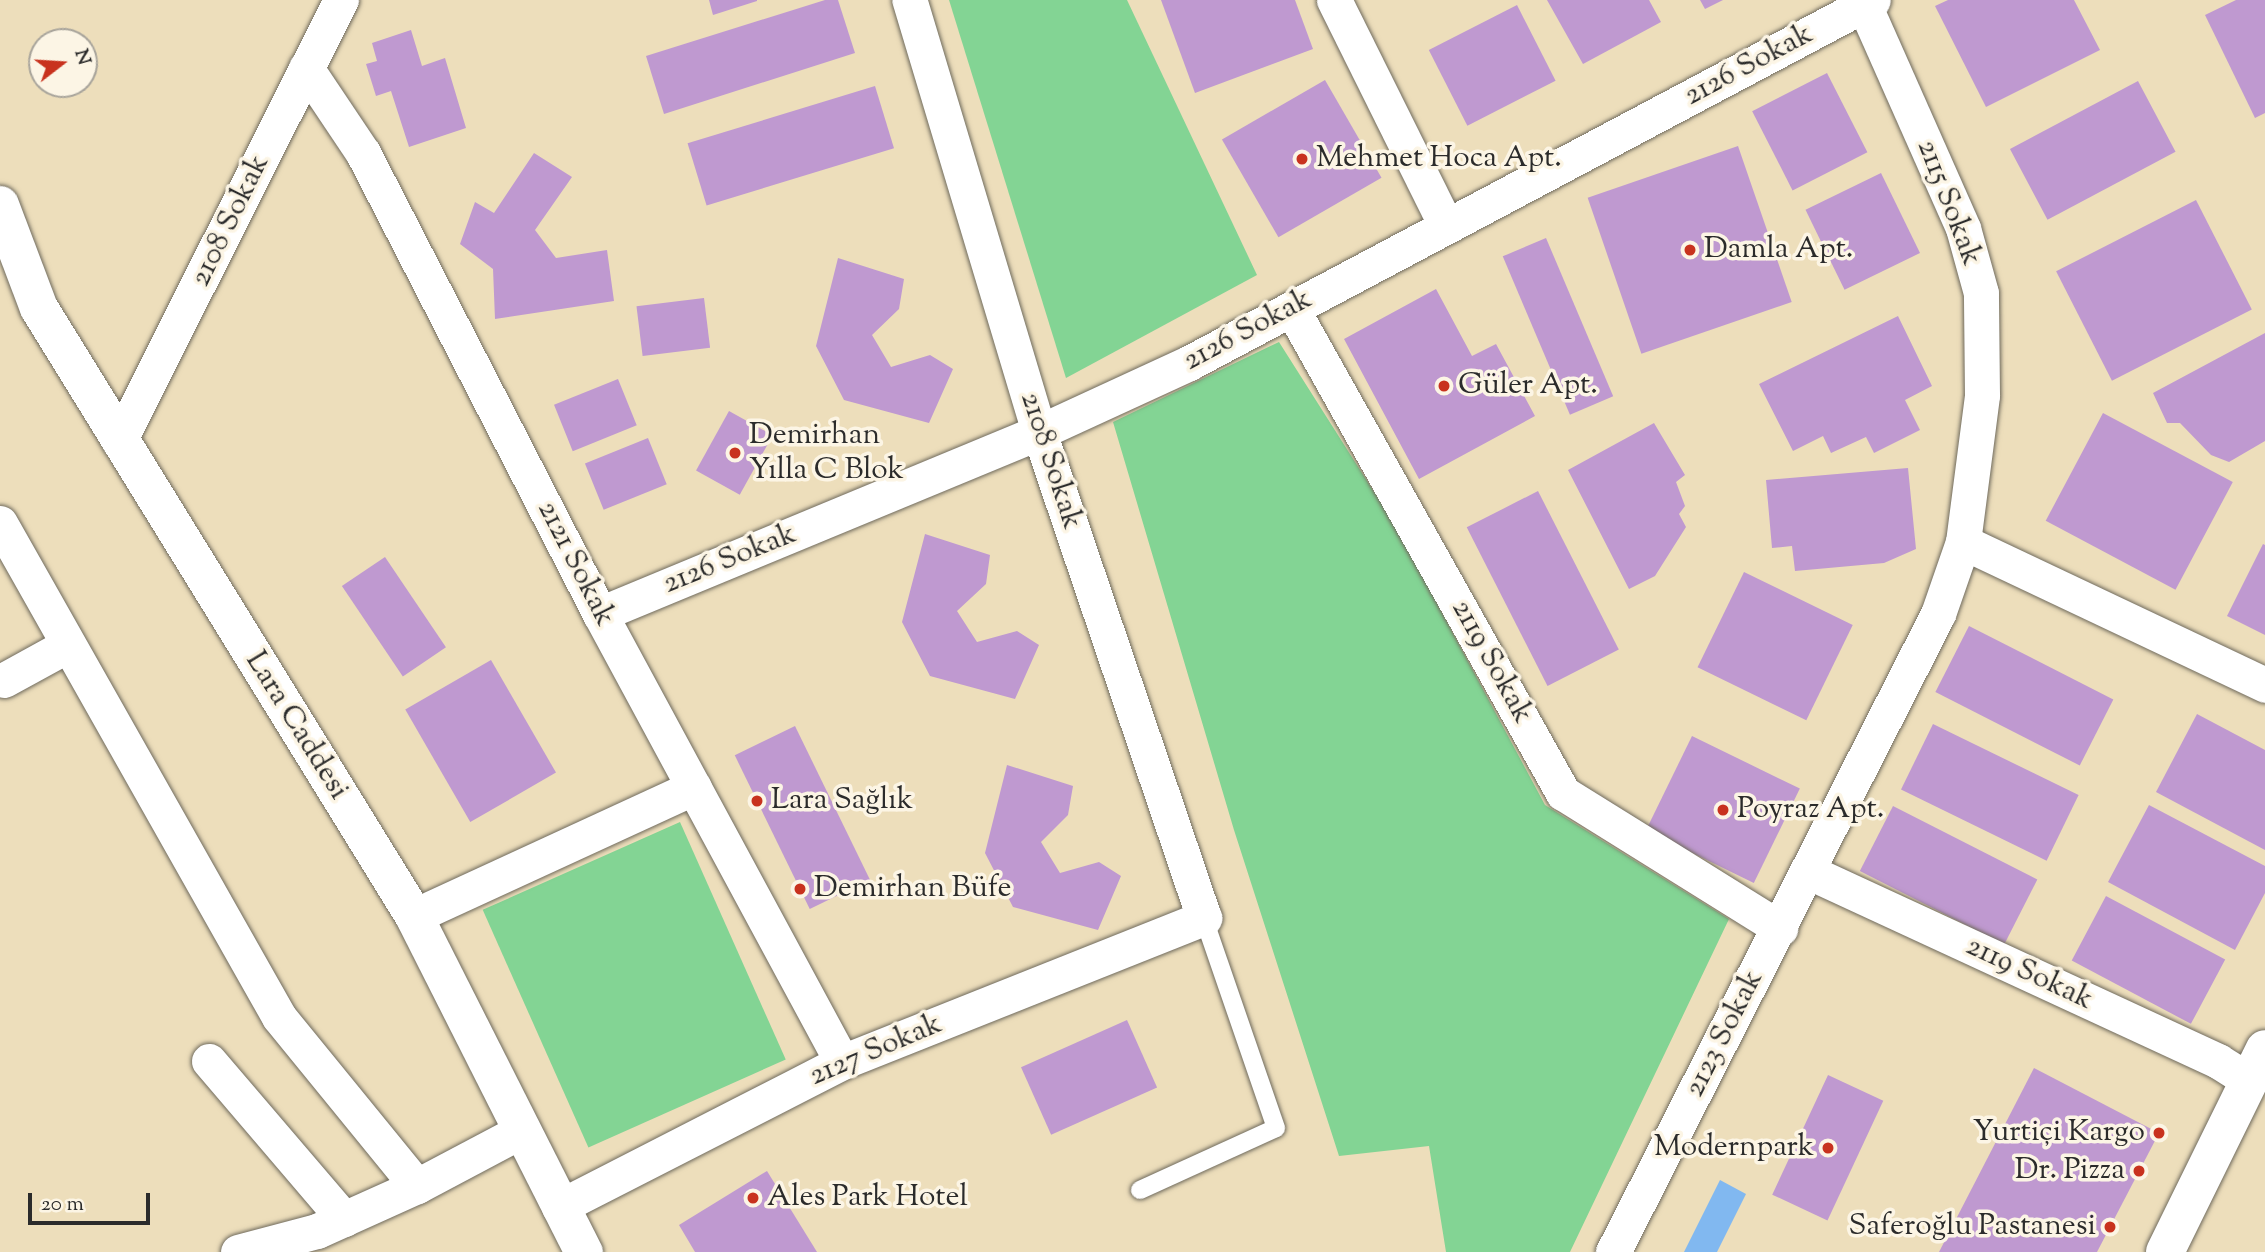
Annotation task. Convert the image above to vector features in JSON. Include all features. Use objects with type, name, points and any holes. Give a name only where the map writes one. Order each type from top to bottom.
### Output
[{"type":"street","name":"2108 Sokak","points":[[119,441],[341,0]]},
{"type":"street","name":"2108 Sokak","points":[[909,0],[1039,432],[1202,914]]},
{"type":"street","points":[[1334,0],[1446,226]]},
{"type":"street","name":"2126 Sokak","points":[[600,614],[1039,432],[1189,363],[1867,2]]},
{"type":"street","name":"2115 Sokak","points":[[1780,928],[1938,614],[1963,542],[1982,395],[1981,293],[1963,228],[1867,2]]},
{"type":"street","name":"2121 Sokak","points":[[306,68],[363,153],[600,614],[842,1062]]},
{"type":"street","name":"Lara Caddesi","points":[[0,205],[40,308],[119,441],[414,916],[584,1252]]},
{"type":"street","name":"2119 Sokak","points":[[1292,309],[1563,793],[1780,928]]},
{"type":"street","points":[[0,523],[279,1017],[417,1186]]},
{"type":"street","points":[[1963,542],[2265,685]]},
{"type":"street","points":[[4,680],[68,645]]},
{"type":"street","points":[[414,916],[694,787]]},
{"type":"street","name":"2119 Sokak","points":[[1807,871],[2218,1061],[2257,1065]]},
{"type":"street","name":"2127 Sokak","points":[[559,1207],[842,1062],[1202,914]]},
{"type":"street","name":"2123 Sokak","points":[[1613,1252],[1780,928]]},
{"type":"street","points":[[209,1061],[344,1219]]},
{"type":"street","points":[[2165,1252],[2257,1065]]},
{"type":"street","points":[[238,1252],[344,1219],[417,1186],[521,1131]]},
{"type":"lane","points":[[1139,1190],[1276,1128],[1202,914]]},
{"type":"green space","points":[[949,0],[1127,0],[1257,275],[1066,378]]},
{"type":"green space","points":[[1279,342],[1395,525],[1545,805],[1729,919],[1570,1252],[1446,1252],[1429,1146],[1339,1156],[1234,830],[1113,422]]},
{"type":"green space","points":[[680,822],[786,1060],[588,1147],[483,910]]},
{"type":"water","points":[[1720,1180],[1746,1194],[1717,1252],[1684,1252]]},
{"type":"building","points":[[709,0],[757,0],[757,1],[713,15]]},
{"type":"building","points":[[825,0],[838,0],[855,53],[664,114],[646,56]]},
{"type":"building","points":[[1161,0],[1295,0],[1313,49],[1195,93]]},
{"type":"building","points":[[1547,0],[1649,0],[1661,22],[1583,64]]},
{"type":"building","points":[[1700,0],[1723,0],[1705,9]]},
{"type":"building","points":[[1948,0],[2074,0],[2100,50],[1986,107],[1935,6]]},
{"type":"building","points":[[2236,0],[2265,0],[2265,113],[2255,118],[2205,15]]},
{"type":"building","points":[[1517,5],[1556,81],[1467,126],[1429,50]]},
{"type":"building","points":[[411,30],[422,66],[445,58],[466,128],[409,147],[391,91],[376,96],[366,64],[377,61],[372,43]]},
{"type":"building","points":[[1827,73],[1867,152],[1793,190],[1752,111]]},
{"type":"building","name":"Mehmet Hoca Apt.","points":[[1325,80],[1382,178],[1278,237],[1222,140]]},
{"type":"building","points":[[2138,81],[2176,152],[2048,220],[2010,149]]},
{"type":"building","points":[[875,86],[894,148],[707,205],[688,143]]},
{"type":"building","name":"Damla Apt.","points":[[1738,146],[1792,302],[1641,354],[1588,198]]},
{"type":"building","points":[[534,153],[572,177],[535,230],[556,258],[607,250],[614,301],[495,319],[493,269],[460,244],[475,202],[494,213]]},
{"type":"building","points":[[1881,173],[1920,253],[1845,290],[1806,210]]},
{"type":"building","points":[[2196,200],[2252,310],[2112,381],[2056,271]]},
{"type":"building","points":[[1546,238],[1613,396],[1570,415],[1503,256]]},
{"type":"building","points":[[838,258],[904,279],[899,309],[872,335],[891,367],[930,355],[953,369],[929,423],[844,400],[816,346]]},
{"type":"building","name":"Güler Apt.","points":[[1436,289],[1472,356],[1496,344],[1535,416],[1419,479],[1344,339]]},
{"type":"building","points":[[704,298],[710,348],[643,356],[637,306]]},
{"type":"building","points":[[1898,316],[1932,386],[1905,400],[1920,430],[1874,453],[1866,437],[1831,453],[1823,436],[1793,451],[1759,384]]},
{"type":"building","points":[[2265,333],[2265,441],[2229,462],[2211,455],[2180,423],[2167,423],[2153,393]]},
{"type":"building","points":[[618,379],[637,425],[573,451],[554,405]]},
{"type":"building","name":"Demirhan Yılla C Blok","points":[[729,411],[773,435],[740,495],[696,470]]},
{"type":"building","points":[[2103,413],[2233,482],[2176,590],[2046,521]]},
{"type":"building","points":[[1654,423],[1685,475],[1676,482],[1685,506],[1679,514],[1686,527],[1655,576],[1629,589],[1568,470]]},
{"type":"building","points":[[648,438],[667,484],[604,510],[585,463]]},
{"type":"building","points":[[1908,468],[1916,549],[1884,563],[1795,571],[1792,546],[1772,548],[1766,480]]},
{"type":"building","points":[[1538,491],[1619,650],[1548,686],[1467,527]]},
{"type":"building","points":[[925,534],[990,555],[986,584],[957,611],[977,642],[1017,631],[1039,645],[1015,699],[930,676],[902,622]]},
{"type":"building","points":[[2263,544],[2265,545],[2265,635],[2227,616]]},
{"type":"building","points":[[385,557],[446,647],[403,676],[342,586]]},
{"type":"building","points":[[1744,572],[1853,625],[1806,720],[1698,667]]},
{"type":"building","points":[[1969,626],[2113,700],[2080,765],[1935,692]]},
{"type":"building","points":[[491,660],[556,773],[470,822],[405,710]]},
{"type":"building","points":[[2197,714],[2265,750],[2265,850],[2156,792]]},
{"type":"building","points":[[1933,724],[2079,795],[2047,861],[1901,790]]},
{"type":"building","points":[[795,726],[870,880],[810,909],[735,755]]},
{"type":"building","name":"Poyraz Apt.","points":[[1692,736],[1800,789],[1754,883],[1646,830]]},
{"type":"building","points":[[1007,765],[1073,786],[1068,815],[1041,842],[1060,873],[1099,862],[1121,876],[1098,930],[1013,907],[985,853]]},
{"type":"building","points":[[2149,805],[2265,866],[2265,893],[2235,950],[2108,882]]},
{"type":"building","points":[[1893,806],[2037,880],[2004,945],[1860,871]]},
{"type":"building","points":[[2106,896],[2225,959],[2191,1024],[2072,960]]},
{"type":"building","points":[[1127,1020],[1157,1088],[1051,1135],[1021,1067]]},
{"type":"building","points":[[2034,1068],[2159,1133],[2097,1252],[1939,1252]]},
{"type":"building","name":"Modernpark","points":[[1828,1075],[1883,1101],[1827,1220],[1772,1195]]},
{"type":"building","name":"Ales Park Hotel","points":[[767,1171],[817,1252],[695,1252],[679,1225]]},
{"type":"place","name":"Mehmet Hoca Apt.","points":[[1302,159]]},
{"type":"place","name":"Damla Apt.","points":[[1690,250]]},
{"type":"place","name":"Güler Apt.","points":[[1444,386]]},
{"type":"place","name":"Demirhan Yılla C Blok","points":[[735,453]]},
{"type":"place","name":"Lara Sağlık","points":[[757,801]]},
{"type":"place","name":"Poyraz Apt.","points":[[1723,810]]},
{"type":"place","name":"Demirhan Büfe","points":[[800,889]]},
{"type":"place","name":"Yurtiçi Kargo","points":[[2159,1133]]},
{"type":"place","name":"Modernpark","points":[[1828,1148]]},
{"type":"place","name":"Dr. Pizza","points":[[2139,1171]]},
{"type":"place","name":"Ales Park Hotel","points":[[753,1198]]},
{"type":"place","name":"Saferoğlu Pastanesi","points":[[2110,1227]]}]
